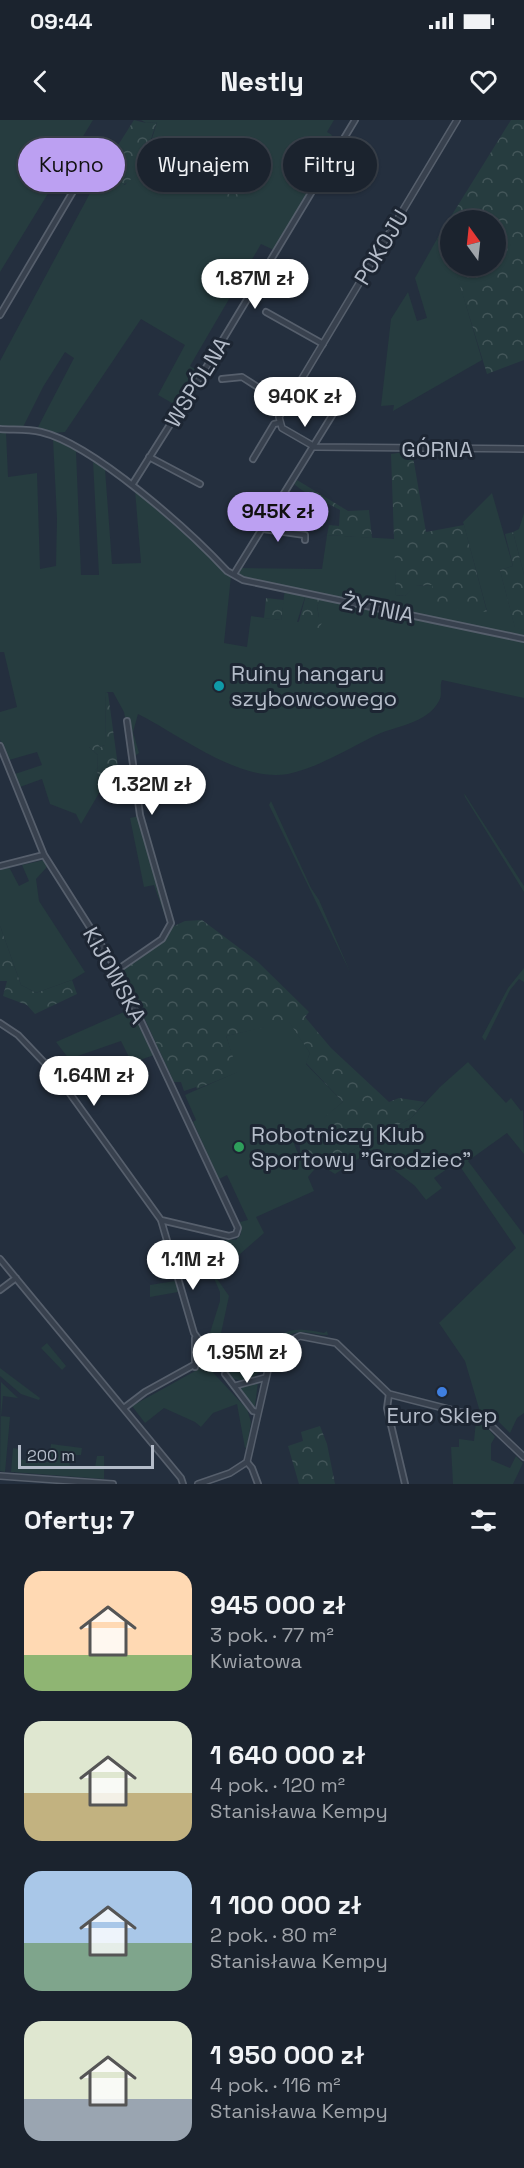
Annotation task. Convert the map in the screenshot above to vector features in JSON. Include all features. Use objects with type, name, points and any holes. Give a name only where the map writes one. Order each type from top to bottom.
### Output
[{"type":"street","name":"WSPÓLNA","points":[[132,485],[213,357],[355,120]]},
{"type":"street","name":"POKOJU","points":[[253,459],[274,424],[279,420],[457,120]]},
{"type":"street","points":[[0,315],[73,192]]},
{"type":"street","points":[[266,312],[323,344]]},
{"type":"street","points":[[222,379],[242,377],[286,405]]},
{"type":"street","points":[[234,574],[315,447],[346,393]]},
{"type":"street","name":"GÓRNA","points":[[279,420],[282,428],[315,447],[524,449]]},
{"type":"street","name":"ŻYTNIA","points":[[0,429],[41,432],[55,437],[132,485],[227,571],[243,580],[524,639]]},
{"type":"street","points":[[149,457],[200,484]]},
{"type":"street","points":[[263,529],[305,535],[305,540]]},
{"type":"street","points":[[117,970],[162,939],[171,924],[140,814],[127,721]]},
{"type":"street","name":"KIJOWSKA","points":[[0,746],[44,855],[117,970],[238,1228],[236,1234],[229,1236],[172,1221],[161,1221]]},
{"type":"street","points":[[0,866],[44,855]]},
{"type":"street","points":[[0,1023],[18,1035],[58,1077],[161,1221],[195,1338],[195,1367]]},
{"type":"street","points":[[0,1258],[181,1478],[183,1484]]},
{"type":"street","points":[[0,1290],[16,1278]]},
{"type":"street","points":[[198,1484],[222,1477],[247,1462],[264,1378],[270,1361],[282,1344],[291,1338],[305,1336],[336,1343],[389,1394],[483,1418],[524,1457]]},
{"type":"street","points":[[195,1338],[218,1366]]},
{"type":"street","points":[[124,1408],[145,1392],[195,1367],[210,1356]]},
{"type":"street","points":[[225,1374],[253,1411],[257,1412]]},
{"type":"street","points":[[234,1386],[264,1378]]},
{"type":"street","points":[[389,1394],[387,1408],[405,1484]]},
{"type":"street","points":[[247,1462],[258,1484]]},
{"type":"street","points":[[0,1476],[45,1482],[113,1484]]},
{"type":"green space","points":[[0,120],[93,120],[82,138],[18,138],[18,192],[49,192],[0,272]]},
{"type":"green space","points":[[134,120],[146,123],[157,122],[152,138],[137,138],[137,171],[125,184],[125,138],[123,138]]},
{"type":"green space","points":[[141,120],[334,120],[327,132],[332,135],[330,138],[283,138],[283,192],[311,192],[276,251],[261,244],[190,366],[201,373],[179,407],[158,395],[185,345],[141,319],[65,432],[52,433],[37,429],[74,358],[65,352],[43,387],[22,429],[0,428],[0,361],[91,192],[125,192],[125,185],[137,170],[137,192],[271,192],[271,138],[152,138],[157,122],[146,123]]},
{"type":"green space","points":[[511,120],[524,120],[524,360],[487,374],[457,276],[506,276],[506,210],[455,210]]},
{"type":"green space","points":[[222,192],[249,192],[234,213],[216,202]]},
{"type":"green space","points":[[437,239],[440,244],[440,276],[458,276],[482,360],[393,411],[394,405],[381,406],[391,319],[408,292],[417,321],[427,318],[415,278]]},
{"type":"green space","points":[[0,431],[6,432],[8,477],[37,473],[40,569],[56,566],[57,518],[53,439],[76,451],[81,575],[99,575],[93,461],[105,469],[112,564],[141,563],[135,490],[221,567],[226,575],[231,576],[224,643],[247,647],[251,616],[281,620],[285,588],[256,583],[238,573],[242,568],[322,569],[327,535],[395,539],[396,595],[405,596],[414,586],[432,585],[487,611],[463,522],[492,493],[513,566],[500,570],[515,627],[524,630],[524,698],[442,680],[439,701],[433,709],[418,720],[372,737],[310,768],[288,774],[269,775],[231,765],[138,714],[133,732],[139,753],[133,757],[124,712],[113,692],[106,692],[105,745],[100,747],[89,741],[89,747],[98,755],[97,784],[102,788],[81,824],[76,814],[50,804],[42,779],[20,787],[15,774],[42,765],[37,752],[9,760],[0,740],[0,712],[17,707],[4,652],[0,652]],"holes":[[[307,591],[321,598],[317,606],[319,618],[297,622]]]},
{"type":"green space","points":[[412,451],[426,532],[464,525],[487,612],[435,607],[432,585],[415,586],[405,596],[396,595],[391,454]]},
{"type":"green space","points":[[297,480],[348,511],[369,510],[372,538],[327,535],[329,525],[339,526],[340,510],[300,489],[294,484]]},
{"type":"green space","points":[[524,513],[524,575],[513,532],[519,529]]},
{"type":"green space","points":[[513,532],[524,575],[524,630],[515,628],[500,570],[513,566],[505,534]]},
{"type":"green space","points":[[307,591],[321,598],[317,606],[319,618],[323,621],[319,628],[298,625]]},
{"type":"green space","points":[[266,598],[284,600],[281,620],[264,618]]},
{"type":"green space","points":[[106,692],[108,693],[122,796],[112,798],[111,784],[102,788],[97,784],[98,755],[89,747],[89,741],[93,738],[100,747],[105,745]]},
{"type":"green space","points":[[464,793],[524,886],[524,892],[465,797]]},
{"type":"green space","points":[[271,801],[311,888],[319,900],[350,972],[269,805]]},
{"type":"green space","points":[[139,816],[168,924],[154,885],[144,887],[130,818]]},
{"type":"green space","points":[[44,860],[47,867],[36,879],[39,901],[85,972],[72,980],[36,993],[21,985],[0,926],[0,868],[9,867],[19,886],[29,881],[22,865]]},
{"type":"green space","points":[[202,920],[258,962],[309,1012],[305,1017],[331,1048],[389,1102],[399,1098],[425,1102],[411,1118],[346,1154],[301,1160],[299,1138],[343,1102],[306,1063],[310,1053],[289,1022],[226,1036],[238,1072],[197,1089],[196,1087],[184,1091],[181,1082],[174,1082],[122,970],[164,939],[172,927],[185,921]]},
{"type":"green space","points":[[0,926],[21,985],[36,993],[72,980],[77,994],[35,1014],[27,1005],[3,996],[7,981],[0,981]]},
{"type":"green space","points":[[524,968],[524,982],[519,979],[510,990],[485,1041],[482,1037],[508,988]]},
{"type":"green space","points":[[133,1008],[154,1055],[132,1063],[121,1041],[69,1059],[56,1042]]},
{"type":"green space","points":[[289,1021],[310,1053],[306,1064],[343,1102],[294,1144],[301,1160],[346,1154],[411,1118],[468,1062],[506,1103],[511,1098],[521,1111],[523,1110],[524,1154],[507,1133],[468,1161],[524,1235],[524,1413],[517,1418],[510,1433],[495,1418],[480,1412],[465,1361],[439,1323],[516,1248],[457,1162],[434,1178],[442,1188],[426,1200],[415,1186],[370,1151],[335,1174],[319,1164],[308,1177],[314,1191],[256,1217],[264,1233],[215,1276],[229,1296],[220,1338],[231,1369],[252,1371],[279,1338],[293,1330],[324,1333],[327,1331],[328,1335],[303,1332],[287,1336],[280,1342],[258,1374],[251,1379],[242,1380],[232,1378],[209,1348],[209,1336],[220,1301],[220,1292],[213,1276],[227,1239],[236,1240],[241,1234],[240,1222],[248,1220],[227,1175],[219,1179],[193,1122],[196,1120],[185,1095],[237,1072],[226,1036]]},
{"type":"green space","points":[[175,1281],[178,1292],[150,1297],[150,1285]]},
{"type":"green space","points":[[47,1343],[66,1366],[62,1370],[41,1348]]},
{"type":"green space","points":[[206,1365],[247,1409],[251,1422],[245,1448],[237,1404],[213,1413],[201,1427],[164,1408],[145,1423],[132,1406]]},
{"type":"green space","points":[[0,1368],[40,1398],[39,1400],[21,1394],[0,1376]]},
{"type":"green space","points":[[1,1382],[18,1398],[3,1396],[1,1416],[10,1417],[5,1472],[0,1471]]},
{"type":"green space","points":[[258,1382],[255,1406],[253,1406],[240,1388]]},
{"type":"green space","points":[[476,1421],[487,1427],[495,1437],[491,1444],[491,1460],[510,1468],[516,1456],[523,1463],[513,1484],[453,1484],[451,1447],[459,1447],[459,1439],[474,1441]]},
{"type":"green space","points":[[320,1426],[327,1444],[335,1484],[299,1484],[288,1446],[303,1441],[301,1432]]},
{"type":"green space","points":[[51,1444],[82,1448],[81,1455],[70,1455],[70,1466],[95,1467],[97,1456],[104,1456],[104,1479],[11,1472],[13,1448],[19,1449],[18,1459],[44,1463],[49,1461]]},
{"type":"place","name":"Ruiny hangaru szybowcowego","points":[[219,686]]},
{"type":"place","name":"Robotniczy Klub Sportowy \"Grodziec\"","points":[[239,1147]]},
{"type":"place","name":"Euro Sklep","points":[[442,1392]]}]
